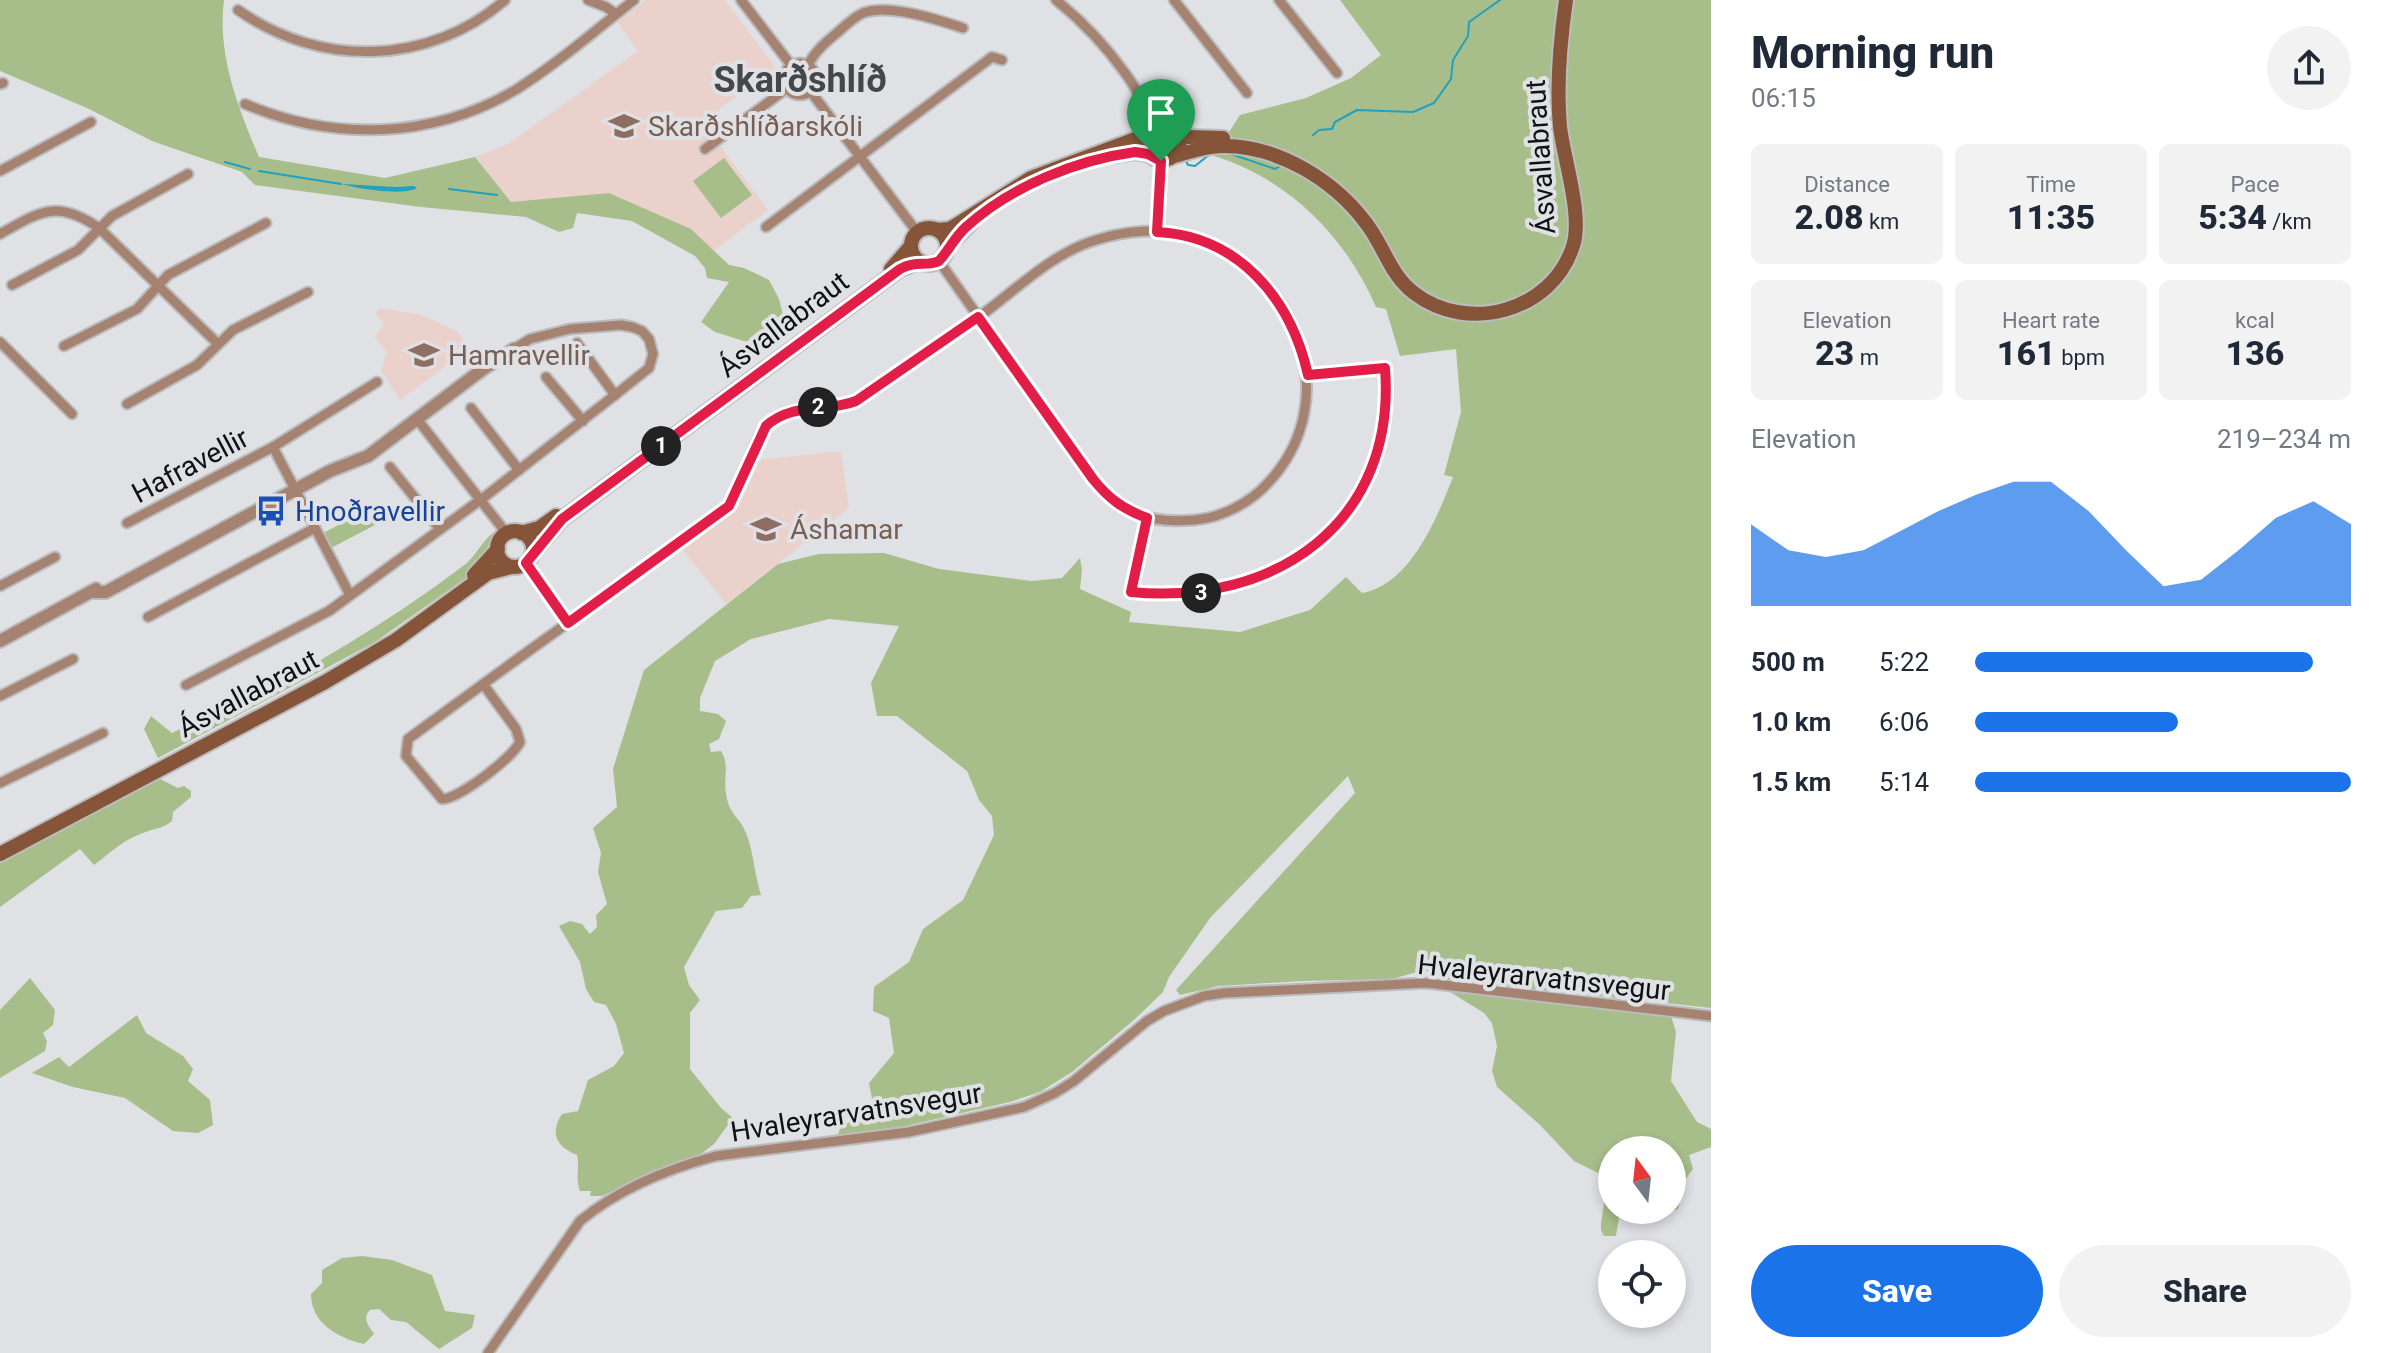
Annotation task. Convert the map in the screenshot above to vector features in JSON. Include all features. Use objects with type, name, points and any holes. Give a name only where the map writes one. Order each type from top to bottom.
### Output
[{"type":"main road","name":"Ásvallabraut","points":[[1157,130],[1188,137],[1236,139],[1294,156],[1336,180],[1363,206],[1404,271],[1425,292],[1444,302],[1465,307],[1505,303],[1523,295],[1547,276],[1557,262],[1566,237],[1567,211],[1554,143],[1550,95],[1559,0]]},
{"type":"main road","name":"Ásvallabraut","points":[[943,254],[981,215],[1051,176],[1119,154],[1135,152],[1161,157],[1220,145],[1261,151],[1293,163],[1327,184],[1366,223],[1396,275],[1429,303],[1472,314],[1513,308],[1533,298],[1550,284],[1569,257],[1576,235],[1576,215],[1562,144],[1559,103],[1559,67],[1566,0]]},
{"type":"main road","points":[[937,230],[944,237],[943,254],[929,264],[919,262],[910,247],[917,232],[927,228],[949,229],[1031,178],[1157,130],[1180,140],[1161,157],[1144,145],[1157,130]]},
{"type":"main road","name":"Ásvallabraut","points":[[514,533],[545,524],[879,279],[900,261],[910,247]]},
{"type":"main road","name":"Ásvallabraut","points":[[0,854],[325,682],[414,628],[488,573],[523,561],[562,519],[900,269],[919,262]]},
{"type":"main road","points":[[514,533],[530,539],[523,561],[500,559],[500,540],[514,533]]},
{"type":"main road","name":"Ásvallabraut","points":[[0,847],[342,664],[460,585],[482,568],[498,549]]},
{"type":"street","points":[[238,10],[270,30],[308,45],[348,52],[376,52],[413,47],[448,36],[480,19],[505,0]]},
{"type":"street","points":[[588,0],[616,14]]},
{"type":"street","points":[[245,104],[300,123],[337,129],[376,131],[431,124],[466,113],[515,90],[634,0]]},
{"type":"street","points":[[741,0],[791,65]]},
{"type":"street","points":[[898,12],[900,0]]},
{"type":"street","points":[[1056,0],[1105,47],[1124,71],[1157,130]]},
{"type":"street","points":[[1174,0],[1247,93]]},
{"type":"street","points":[[1279,0],[1337,73]]},
{"type":"street","points":[[808,65],[822,45],[860,15],[872,11],[924,16],[963,28]]},
{"type":"street","points":[[766,227],[992,57],[1002,60]]},
{"type":"street","points":[[791,65],[808,65],[816,78],[811,92],[801,96],[786,89],[783,76],[791,65]]},
{"type":"street","points":[[705,149],[786,89]]},
{"type":"street","points":[[811,92],[917,232]]},
{"type":"street","points":[[0,171],[91,122]]},
{"type":"street","points":[[1157,232],[1161,157]]},
{"type":"street","points":[[12,285],[78,250],[112,216],[188,174]]},
{"type":"street","points":[[1,232],[32,217],[56,210],[80,215],[99,228],[218,344]]},
{"type":"street","points":[[64,346],[137,309],[168,275],[266,223]]},
{"type":"street","points":[[483,684],[516,729],[520,742],[512,754],[473,783],[452,797],[442,799],[406,756],[408,739],[483,684],[722,512],[734,500],[766,426],[783,413],[856,401],[978,317],[1071,249],[1116,235],[1176,233],[1208,243],[1245,264],[1280,304],[1302,350],[1308,375],[1306,409],[1298,440],[1281,470],[1260,492],[1232,510],[1203,519],[1173,522],[1147,518],[1111,501],[978,317],[943,254]]},
{"type":"street","points":[[127,404],[197,365],[233,330],[308,292]]},
{"type":"street","points":[[0,641],[92,592],[103,593],[330,471],[368,456],[483,369],[539,336],[570,329],[621,325],[646,335],[653,354],[649,368],[480,500],[350,595],[298,628],[186,685]]},
{"type":"street","points":[[0,342],[72,414]]},
{"type":"street","points":[[577,343],[615,395]]},
{"type":"street","points":[[1147,518],[1131,592],[1188,594],[1240,585],[1270,573],[1322,539],[1357,498],[1370,474],[1386,417],[1385,368],[1308,375]]},
{"type":"street","points":[[546,377],[583,421]]},
{"type":"street","name":"Hafravellir","points":[[127,523],[273,447],[377,382]]},
{"type":"street","points":[[471,408],[519,470]]},
{"type":"street","points":[[417,419],[480,500],[514,533]]},
{"type":"street","name":"Hafravellir","points":[[273,447],[295,490]]},
{"type":"street","points":[[390,467],[440,529]]},
{"type":"street","points":[[295,490],[350,595]]},
{"type":"street","points":[[148,617],[315,528]]},
{"type":"street","points":[[0,586],[55,557]]},
{"type":"street","points":[[523,561],[568,623]]},
{"type":"street","points":[[0,696],[73,659]]},
{"type":"street","points":[[0,783],[103,733]]},
{"type":"street","name":"Hvaleyrarvatnsvegur","points":[[488,1353],[580,1221],[599,1205],[631,1187],[688,1163],[716,1156],[909,1132],[1024,1107],[1074,1081],[1147,1021],[1204,996],[1243,991],[1426,983],[1711,1016]]},
{"type":"shaded area","name":"Skarðshlíðarskóli","points":[[646,0],[725,0],[775,67],[709,117],[721,134],[715,139],[768,210],[707,256],[651,222],[511,202],[475,157],[508,144],[638,51],[617,22]]},
{"type":"shaded area","name":"Hamravellir","points":[[381,309],[419,314],[457,331],[469,349],[400,400],[381,371],[387,352],[375,337],[384,325],[375,312]]},
{"type":"shaded area","name":"Áshamar","points":[[841,451],[849,508],[726,604],[683,550],[739,507],[760,460]]},
{"type":"green space","points":[[0,0],[224,0],[226,61],[259,157],[385,178],[475,157],[511,202],[609,193],[691,229],[729,265],[744,268],[769,280],[779,299],[785,322],[756,333],[747,342],[715,332],[701,322],[729,282],[707,278],[705,268],[695,256],[632,221],[577,213],[573,228],[559,232],[526,217],[255,185],[242,172],[152,141],[87,108],[0,71]]},
{"type":"green space","points":[[1340,0],[1711,0],[1711,1008],[1443,979],[1431,971],[1392,979],[1219,986],[1180,995],[1176,990],[1355,793],[1348,776],[1210,918],[1169,977],[1163,992],[1072,1072],[1040,1092],[1010,1102],[901,1127],[838,1136],[840,1127],[879,1107],[872,1099],[869,1083],[894,1053],[889,1018],[873,1011],[874,987],[909,962],[923,929],[963,900],[994,835],[992,816],[979,800],[967,771],[897,716],[877,716],[871,683],[899,626],[829,619],[751,639],[715,661],[700,698],[700,711],[718,714],[726,721],[719,739],[709,744],[711,752],[721,751],[724,756],[727,801],[746,833],[761,895],[751,896],[742,908],[716,911],[684,967],[689,985],[700,1000],[690,1013],[690,1069],[721,1108],[733,1118],[714,1144],[701,1154],[661,1168],[602,1196],[590,1196],[591,1191],[580,1191],[577,1155],[564,1148],[557,1139],[558,1121],[562,1114],[578,1111],[588,1080],[614,1066],[624,1053],[616,1024],[606,1005],[594,1002],[586,989],[580,962],[559,926],[570,921],[582,924],[590,934],[597,927],[596,915],[607,904],[598,872],[601,853],[593,828],[617,807],[613,769],[644,670],[778,564],[819,554],[884,553],[939,569],[1032,581],[1062,578],[1080,558],[1080,589],[1131,612],[1129,622],[1240,632],[1310,610],[1346,577],[1362,593],[1379,587],[1408,564],[1420,547],[1453,477],[1444,475],[1461,412],[1456,349],[1400,356],[1386,309],[1376,307],[1363,281],[1331,234],[1290,195],[1267,179],[1214,156],[1240,115],[1306,98],[1351,78],[1381,55]]},
{"type":"green space","points":[[799,69],[807,72],[810,80],[807,88],[799,91],[791,88],[788,80],[791,72]]},
{"type":"green space","points":[[724,158],[752,195],[721,218],[693,181]]},
{"type":"green space","points":[[367,510],[375,525],[331,548],[323,533]]},
{"type":"green space","points":[[498,529],[492,550],[473,573],[375,642],[158,758],[144,729],[151,716],[172,733],[207,716],[219,717],[407,606],[467,563]]},
{"type":"green space","points":[[154,776],[191,791],[191,797],[173,812],[172,821],[129,839],[94,865],[80,849],[0,907],[0,857]]},
{"type":"green space","points":[[30,978],[55,1010],[53,1025],[43,1033],[47,1041],[45,1051],[0,1078],[0,1010]]},
{"type":"green space","points":[[1447,990],[1671,1016],[1676,1032],[1671,1081],[1697,1122],[1711,1129],[1711,1147],[1689,1155],[1693,1169],[1686,1179],[1686,1136],[1598,1136],[1598,1173],[1574,1161],[1497,1087],[1492,1071],[1497,1046],[1492,1023],[1484,1013]]},
{"type":"green space","points":[[137,1015],[146,1033],[183,1056],[193,1069],[188,1081],[210,1100],[213,1125],[198,1133],[173,1131],[125,1098],[73,1087],[32,1073],[59,1057],[69,1067]]},
{"type":"green space","points":[[1601,1224],[1618,1224],[1616,1236],[1604,1236]]},
{"type":"green space","points":[[362,1256],[392,1260],[432,1275],[445,1311],[475,1315],[472,1328],[439,1349],[406,1322],[391,1320],[379,1309],[370,1310],[366,1316],[374,1334],[364,1344],[328,1328],[312,1304],[311,1294],[322,1283],[322,1270],[342,1258]]},
{"type":"water","points":[[342,184],[414,186],[417,188],[392,192]]},
{"type":"waterway","points":[[1313,135],[1319,130],[1332,129],[1335,122],[1357,110],[1413,112],[1434,103],[1451,79],[1453,60],[1468,36],[1469,22],[1500,0]]},
{"type":"waterway","points":[[1228,153],[1275,169],[1282,165]]},
{"type":"waterway","points":[[1186,161],[1188,165],[1195,166],[1210,154]]},
{"type":"waterway","points":[[225,162],[250,169]]},
{"type":"waterway","points":[[259,171],[341,184]]},
{"type":"waterway","points":[[449,189],[497,195]]},
{"type":"place","name":"Skarðshlíðarskóli","points":[[624,126]]},
{"type":"place","name":"Hamravellir","points":[[424,355]]},
{"type":"place","name":"Hnoðravellir","points":[[271,511]]},
{"type":"place","name":"Áshamar","points":[[766,529]]},
{"type":"district","name":"Skarðshlíð","points":[[800,79]]},
{"type":"route","points":[[1135,152],[1161,161],[1157,232],[1190,236],[1208,243],[1245,264],[1259,277],[1280,304],[1291,325],[1308,375],[1385,368],[1386,417],[1370,474],[1357,498],[1338,522],[1299,557],[1240,585],[1214,591],[1162,595],[1131,592],[1147,518],[1111,501],[978,317],[856,401],[792,410],[774,419],[766,426],[729,506],[568,623],[526,563],[562,519],[900,269],[919,262],[929,264],[939,261],[965,228],[1004,200],[1051,176],[1102,158],[1135,152]]}]
